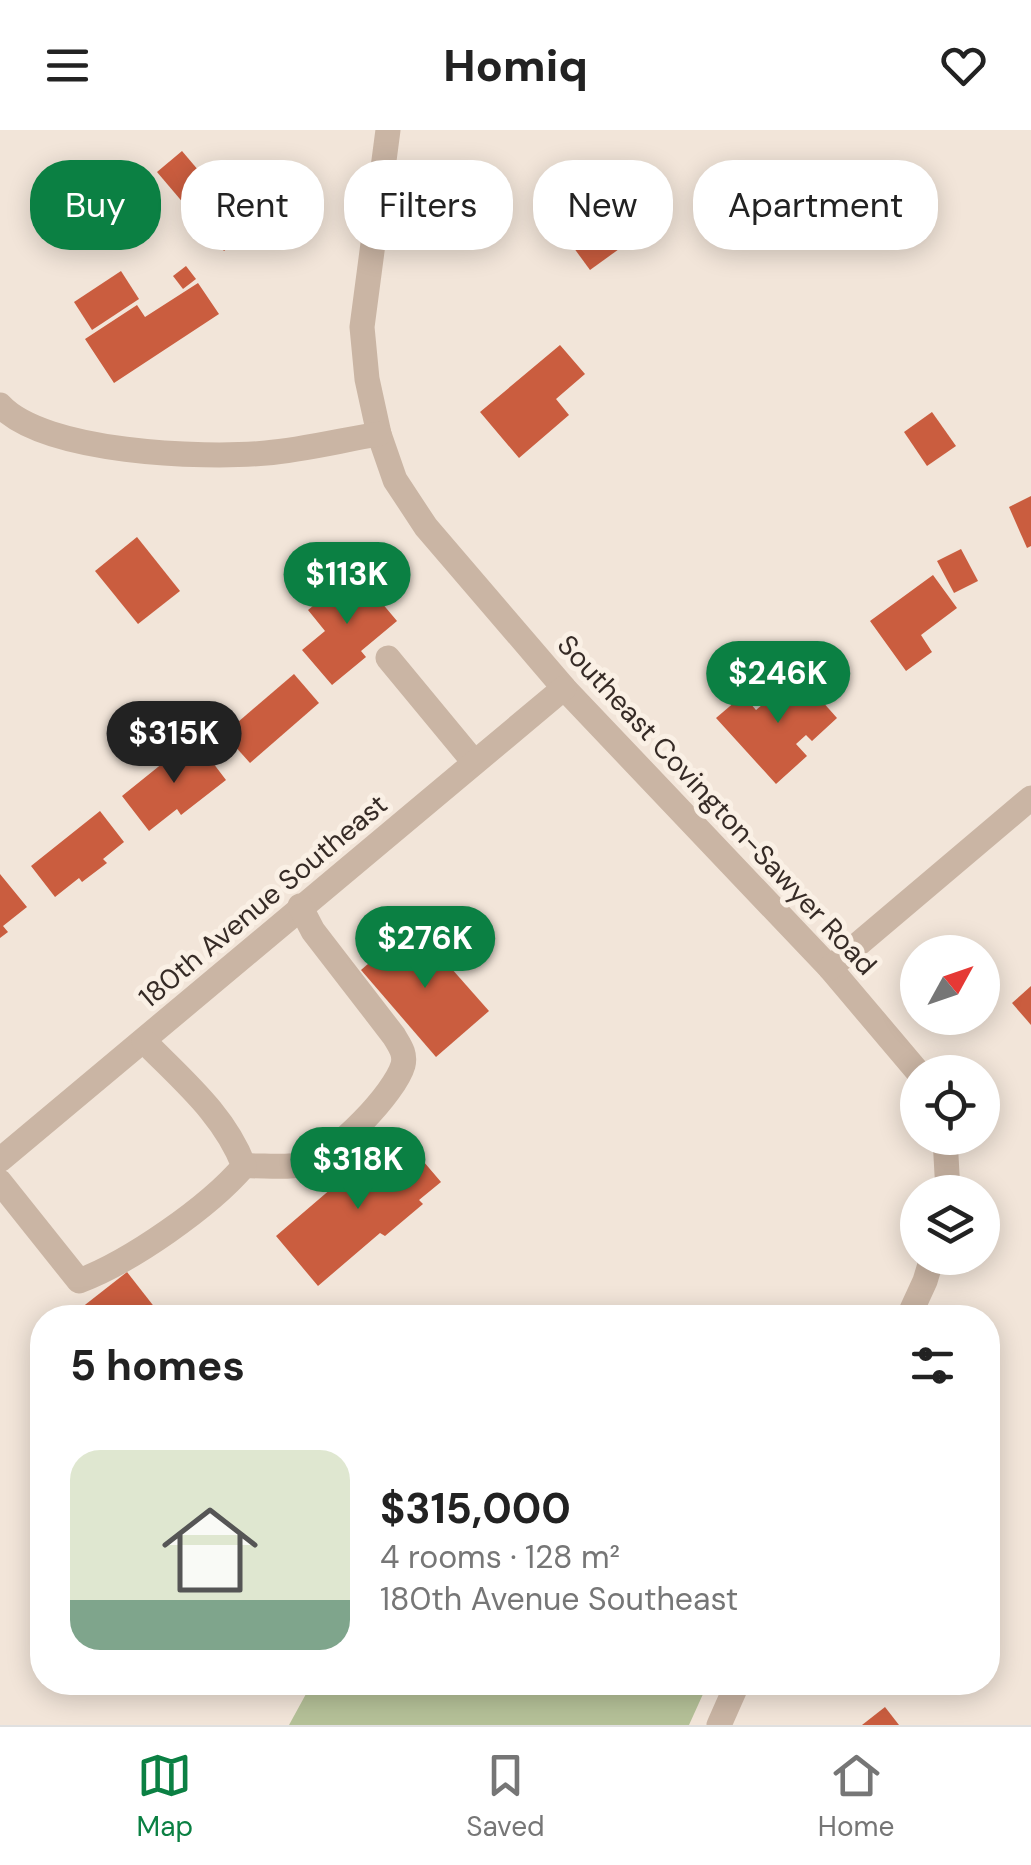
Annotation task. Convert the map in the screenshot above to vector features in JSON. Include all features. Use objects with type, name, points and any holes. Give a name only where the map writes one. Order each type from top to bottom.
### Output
[{"type":"street","name":"Southeast Covington-Sawyer Road","points":[[388,130],[362,326],[367,379],[379,434],[395,480],[426,527],[564,688],[830,968],[904,1055]]},
{"type":"street","points":[[3,414],[80,444],[183,452],[265,453],[379,434]]},
{"type":"street","points":[[388,658],[474,762]]},
{"type":"street","name":"180th Avenue Southeast","points":[[0,1160],[564,688]]},
{"type":"street","points":[[830,968],[1031,798]]},
{"type":"street","points":[[0,1182],[80,1281],[130,1255],[185,1218],[224,1190],[244,1166],[308,1163],[356,1129],[388,1094],[404,1053],[312,931],[300,906]]},
{"type":"street","points":[[144,1042],[203,1100],[233,1138],[244,1166]]},
{"type":"street","points":[[914,1305],[927,1275]]},
{"type":"street","points":[[718,1725],[732,1695]]},
{"type":"green space","points":[[305,1695],[703,1695],[689,1725],[289,1725]]},
{"type":"building","points":[[182,151],[190,160],[181,160],[181,200],[161,177],[161,169]]},
{"type":"building","points":[[575,250],[618,250],[590,270]]},
{"type":"building","points":[[186,266],[196,279],[183,289],[173,276]]},
{"type":"building","points":[[121,271],[139,299],[92,330],[74,302]]},
{"type":"building","points":[[198,283],[219,314],[114,383],[85,339],[137,305],[145,317]]},
{"type":"building","points":[[560,345],[585,374],[556,399],[569,415],[519,458],[480,412]]},
{"type":"building","points":[[932,412],[956,446],[927,466],[904,432]]},
{"type":"building","points":[[1031,496],[1031,546],[1027,548],[1009,507]]},
{"type":"building","points":[[137,537],[180,591],[138,624],[95,571]]},
{"type":"building","points":[[961,549],[978,581],[954,593],[937,561]]},
{"type":"building","points":[[355,571],[397,621],[361,651],[366,657],[332,685],[302,650],[325,631],[308,610]]},
{"type":"building","points":[[933,575],[957,608],[921,635],[932,652],[906,671],[870,621]]},
{"type":"building","points":[[294,674],[319,703],[250,763],[224,734]]},
{"type":"building","points":[[798,674],[837,718],[812,741],[806,735],[796,744],[807,756],[776,784],[716,718],[743,695],[756,710]]},
{"type":"building","points":[[194,738],[226,780],[181,815],[177,809],[149,831],[122,796]]},
{"type":"building","points":[[100,811],[124,842],[103,859],[107,863],[55,897],[31,866]]},
{"type":"building","points":[[0,874],[27,907],[3,926],[8,932],[0,938]]},
{"type":"building","points":[[413,925],[489,1011],[436,1057],[361,970]]},
{"type":"building","points":[[1031,986],[1031,1025],[1012,1003]]},
{"type":"building","points":[[406,1141],[441,1182],[419,1200],[423,1204],[385,1236],[380,1233],[318,1286],[276,1236],[360,1164],[367,1171]]},
{"type":"building","points":[[127,1272],[153,1305],[85,1305]]},
{"type":"building","points":[[885,1707],[899,1725],[862,1725]]}]
